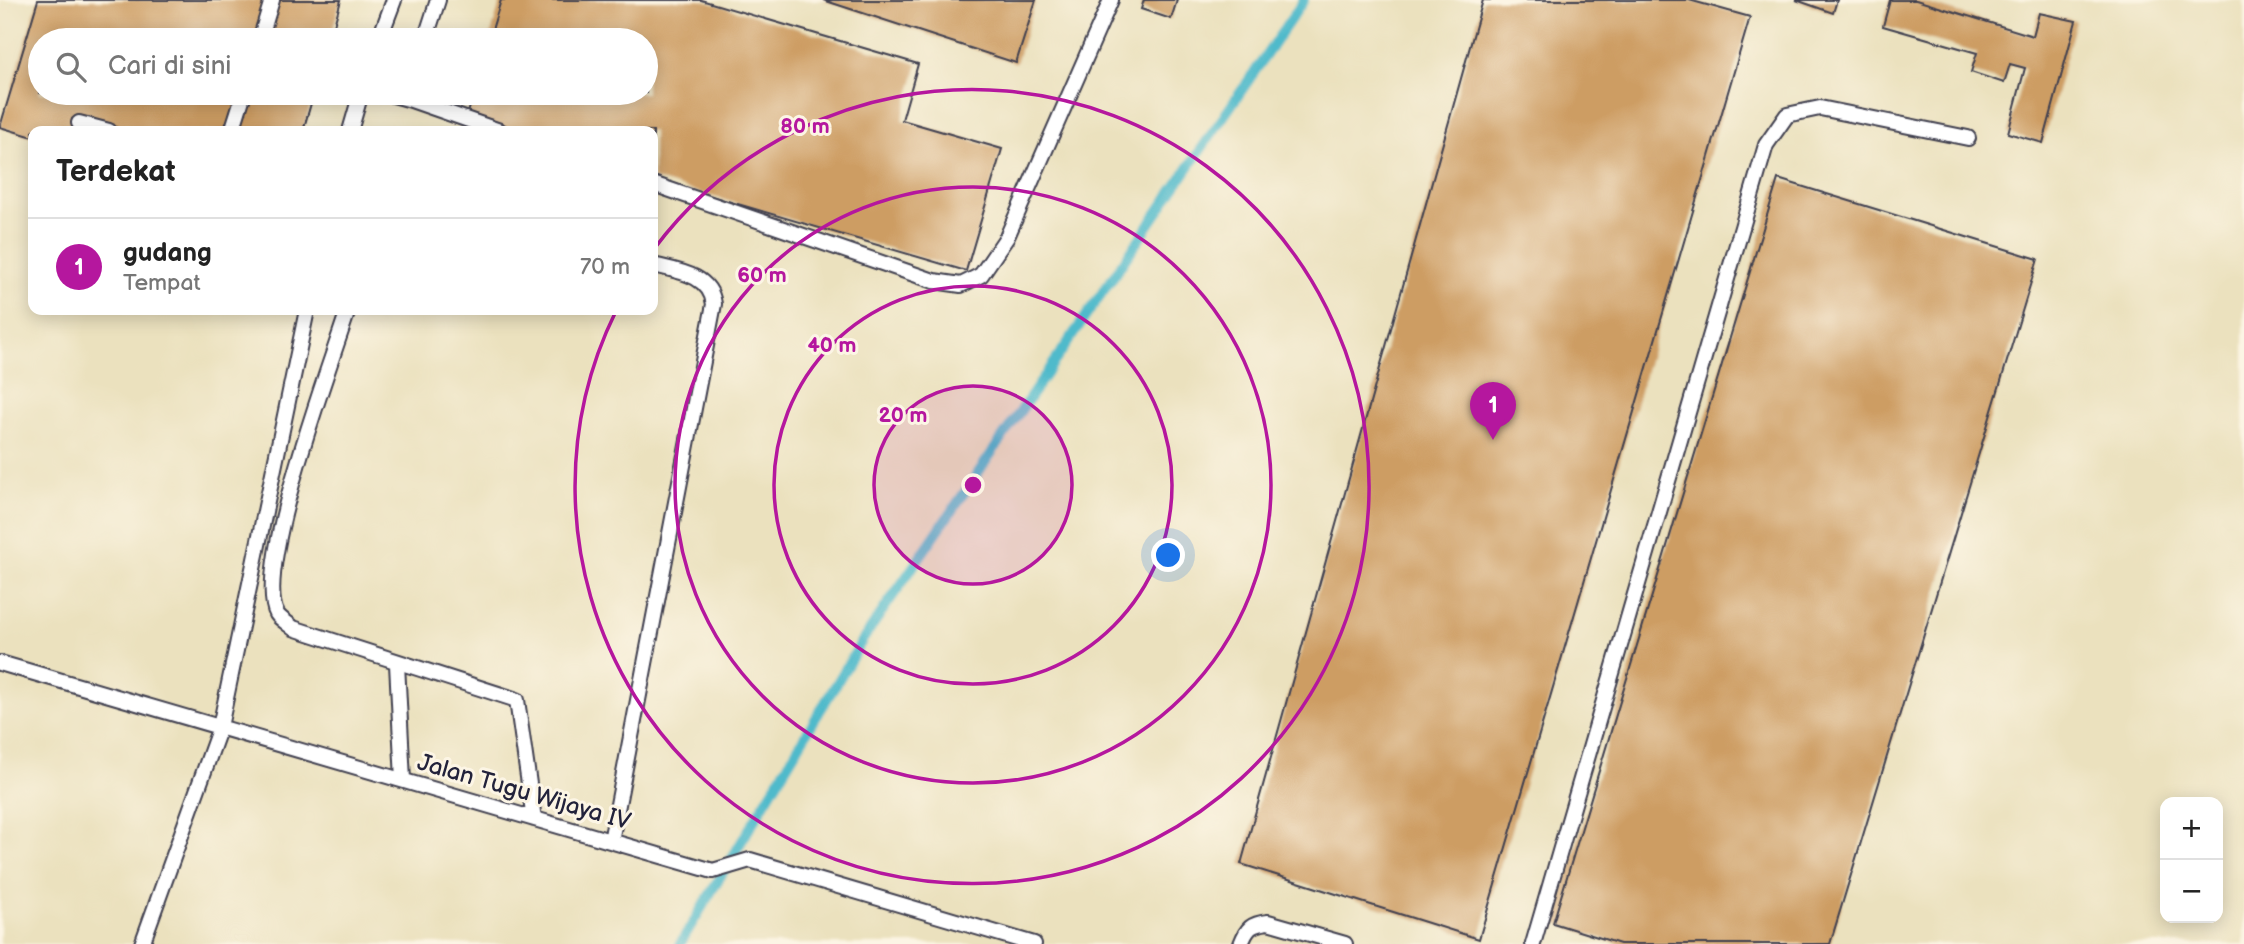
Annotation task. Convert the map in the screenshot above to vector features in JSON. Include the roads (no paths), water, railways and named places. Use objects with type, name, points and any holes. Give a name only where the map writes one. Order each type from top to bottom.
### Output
[{"type":"lane","points":[[264,28],[272,0]]},
{"type":"lane","points":[[384,28],[394,0]]},
{"type":"lane","points":[[429,28],[438,0]]},
{"type":"lane","points":[[658,186],[934,281],[961,285],[981,275],[1007,237],[1111,0]]},
{"type":"lane","points":[[234,126],[240,105]]},
{"type":"lane","points":[[351,126],[358,105]]},
{"type":"lane","points":[[432,105],[487,126]]},
{"type":"lane","points":[[1533,944],[1766,145],[1787,115],[1820,108],[1968,138]]},
{"type":"lane","points":[[79,123],[90,126]]},
{"type":"lane","points":[[611,841],[714,304],[712,292],[701,279],[658,266]]},
{"type":"lane","points":[[142,944],[220,727],[306,315]]},
{"type":"lane","points":[[346,315],[278,535],[273,589],[277,614],[293,628],[517,701],[534,818]]},
{"type":"lane","name":"Jalan Tugu Wijaya IV","points":[[0,663],[713,871],[750,860],[1034,944]]},
{"type":"lane","points":[[397,664],[403,780]]},
{"type":"lane","points":[[1241,944],[1247,929],[1255,923],[1268,922],[1345,944]]},
{"type":"waterway","points":[[680,944],[862,641],[1304,0]]},
{"type":"place","name":"gudang","points":[[1493,440]]}]
